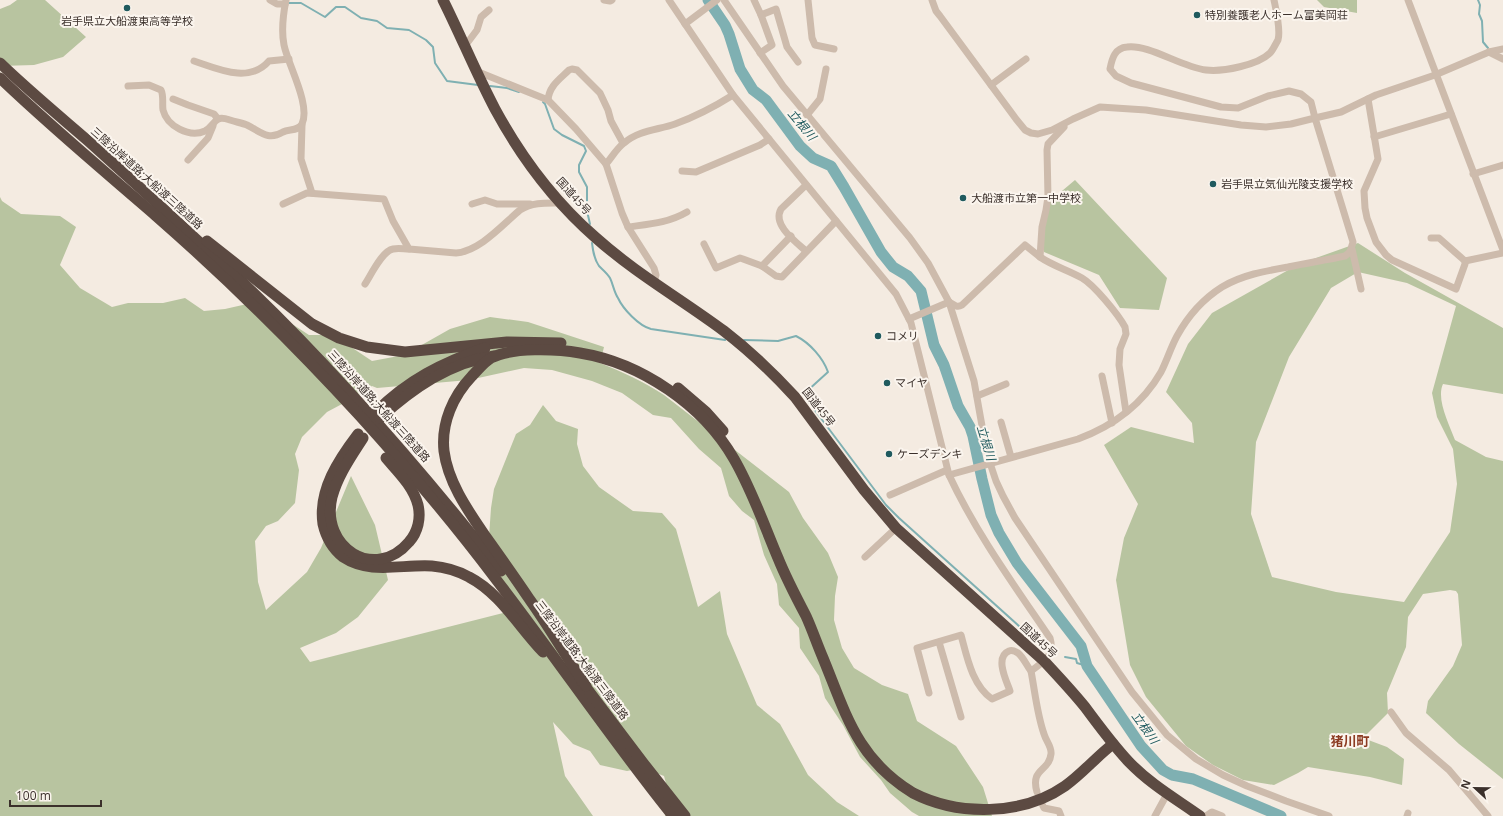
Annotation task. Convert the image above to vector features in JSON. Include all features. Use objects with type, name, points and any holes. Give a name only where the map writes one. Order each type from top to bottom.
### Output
[{"type":"highway","name":"国道45号","points":[[443,0],[476,70],[511,136],[532,168],[561,203],[594,237],[621,259],[749,351],[783,384],[803,408],[868,495],[896,528],[1044,661],[1062,680],[1130,763],[1167,794],[1200,816]]},
{"type":"highway","name":"三陸沿岸道路;大船渡三陸道路","points":[[0,63],[96,148],[250,290],[317,357],[366,410],[425,477],[496,565],[583,689],[602,724],[673,816]]},
{"type":"highway","name":"三陸沿岸道路;大船渡三陸道路","points":[[0,78],[88,158],[156,216],[275,327],[381,439],[451,523],[685,816]]},
{"type":"highway","points":[[96,148],[265,288],[312,324],[328,333],[350,342],[367,347],[405,352],[507,342],[559,343],[602,350],[655,373],[691,397],[721,428],[748,470],[798,587],[806,617]]},
{"type":"highway","points":[[507,342],[482,349],[440,365],[403,388],[378,415],[409,393],[448,370],[472,360],[528,350],[565,350],[606,359],[652,379],[674,394],[686,403],[715,432],[732,456],[745,480],[792,591],[806,617],[850,724],[862,746],[884,772],[916,795],[931,802],[964,810],[999,811],[1017,808],[1052,794],[1066,786],[1113,744]]},
{"type":"highway","points":[[508,353],[491,359],[463,385],[456,397],[446,423],[444,453],[453,481],[473,517],[532,603],[583,689]]},
{"type":"highway","points":[[311,364],[332,393],[407,482],[414,493],[418,505],[419,515],[416,531],[407,545],[400,551],[386,558],[366,559],[353,554],[341,544],[332,526],[331,503],[342,472],[361,436],[346,449],[334,469],[325,494],[322,510],[324,526],[333,547],[347,559],[364,566],[377,568],[432,566],[447,568],[470,577],[494,596],[537,647],[583,689]]},
{"type":"street","points":[[270,0],[277,4],[285,2],[283,35],[285,47],[303,106],[304,117],[302,125],[301,159],[312,193]]},
{"type":"street","points":[[604,0],[612,0]]},
{"type":"street","points":[[669,0],[733,94],[806,186],[896,294],[909,319],[951,473],[960,498],[975,526],[1050,638],[1052,646],[1051,653],[1044,661],[1031,670]]},
{"type":"street","points":[[685,24],[717,0]]},
{"type":"street","points":[[724,0],[783,86],[910,238],[928,263],[947,303],[974,381],[988,464],[996,481],[1015,518],[1132,692],[1167,735],[1196,759],[1223,775],[1247,786],[1279,799],[1329,816]]},
{"type":"street","points":[[754,0],[772,45],[760,53]]},
{"type":"street","points":[[808,0],[812,38],[816,45],[834,49]]},
{"type":"street","points":[[932,0],[936,11],[1016,119],[1025,130],[1030,133],[1038,134],[1052,130],[1073,118],[1100,107],[1146,110],[1241,125],[1266,127],[1291,124],[1341,112],[1368,99],[1406,84],[1435,75],[1488,52],[1503,49]]},
{"type":"street","points":[[1274,0],[1278,15],[1278,39],[1270,52],[1258,61],[1224,70],[1206,70],[1187,66],[1137,46],[1131,46],[1115,52],[1110,69],[1116,76],[1131,83],[1220,107],[1238,108],[1288,90],[1301,94],[1311,102],[1353,242],[1352,249],[1361,289]]},
{"type":"street","points":[[1408,0],[1435,69],[1435,75],[1503,251],[1465,261]]},
{"type":"street","points":[[761,15],[776,9],[788,47],[798,62]]},
{"type":"street","points":[[465,46],[477,30],[482,17],[489,10]]},
{"type":"street","points":[[1488,52],[1503,59]]},
{"type":"street","points":[[991,85],[1026,58]]},
{"type":"street","points":[[194,61],[233,73],[252,73],[264,67],[268,61],[289,59]]},
{"type":"street","points":[[807,115],[820,99],[826,69]]},
{"type":"street","points":[[476,70],[548,100],[606,164],[628,227],[654,268],[656,275],[654,283]]},
{"type":"street","points":[[548,100],[548,94],[554,84],[570,70],[577,70],[600,93],[608,110],[611,121],[623,143]]},
{"type":"street","points":[[128,86],[149,85],[161,90],[163,92],[162,104],[166,118],[180,129],[195,133],[204,132],[223,118],[246,124],[271,137],[277,136],[288,130],[298,129],[302,125]]},
{"type":"street","points":[[606,164],[623,143],[631,138],[647,131],[674,124],[710,109],[733,94]]},
{"type":"street","points":[[173,99],[214,114],[216,122],[208,138],[188,160]]},
{"type":"street","points":[[1368,99],[1378,159],[1364,191],[1367,218],[1380,248],[1392,260],[1456,289],[1465,261]]},
{"type":"street","points":[[1374,137],[1450,114]]},
{"type":"street","points":[[1040,257],[1042,226],[1048,198],[1048,144],[1073,118]]},
{"type":"street","points":[[682,171],[696,172],[760,145],[769,139]]},
{"type":"street","points":[[1473,174],[1503,165]]},
{"type":"street","points":[[806,186],[779,213],[780,224],[806,251]]},
{"type":"street","points":[[282,204],[312,193],[384,199],[393,221],[409,249]]},
{"type":"street","points":[[472,204],[485,200],[497,204],[561,203]]},
{"type":"street","points":[[365,284],[382,256],[388,251],[393,249],[409,249],[456,253],[468,251],[485,240],[520,210],[534,204]]},
{"type":"street","points":[[628,227],[660,223],[676,219],[687,212]]},
{"type":"street","points":[[704,244],[716,268],[740,258],[762,266],[776,276],[782,277],[836,221]]},
{"type":"street","points":[[762,266],[790,236]]},
{"type":"street","points":[[1431,238],[1439,238],[1465,261]]},
{"type":"street","points":[[909,319],[917,317],[947,303],[956,306],[962,305],[1025,245],[1040,257],[1055,266],[1081,277],[1089,283],[1125,327],[1126,334],[1120,349],[1119,365],[1126,412]]},
{"type":"street","points":[[890,495],[951,473],[1078,439],[1112,423],[1140,400],[1151,387],[1160,372],[1176,337],[1186,321],[1208,297],[1240,278],[1260,272],[1344,256],[1352,249]]},
{"type":"street","points":[[1102,376],[1112,423]]},
{"type":"street","points":[[977,396],[1006,384]]},
{"type":"street","points":[[1001,422],[1011,457]]},
{"type":"street","points":[[865,558],[896,528]]},
{"type":"street","points":[[929,693],[917,648],[961,635],[972,673],[980,688],[992,699],[1010,691],[1003,674],[1002,667],[1005,654],[1008,651],[1013,650],[1018,653],[1027,667],[1031,670],[1042,728],[1051,750],[1049,761],[1035,778],[1034,784],[1037,792]]},
{"type":"street","points":[[939,642],[961,717]]},
{"type":"street","points":[[1391,712],[1406,733],[1449,770],[1488,816]]},
{"type":"street","points":[[1155,816],[1167,794]]},
{"type":"street","points":[[1043,806],[1044,808],[1059,811],[1061,816]]},
{"type":"street","points":[[1206,816],[1212,812],[1222,816]]},
{"type":"green space","points":[[17,0],[45,0],[86,37],[63,57],[34,65],[0,66],[0,9]]},
{"type":"green space","points":[[1317,0],[1357,0],[1357,13],[1324,7]]},
{"type":"green space","points":[[1075,180],[1167,278],[1159,310],[1120,308],[1099,275],[1044,252],[1043,207]]},
{"type":"green space","points":[[0,197],[2,201],[21,214],[60,216],[76,227],[60,265],[80,288],[112,307],[128,303],[163,303],[185,298],[204,311],[225,309],[247,304],[289,322],[309,335],[333,335],[372,361],[404,355],[450,329],[490,317],[528,322],[604,347],[600,363],[649,386],[664,395],[789,492],[803,518],[828,553],[838,577],[835,596],[834,620],[842,648],[854,668],[882,685],[908,694],[917,721],[956,746],[983,787],[992,816],[919,816],[912,812],[890,793],[881,780],[860,757],[843,725],[825,698],[819,676],[800,648],[799,628],[779,605],[777,584],[764,555],[754,520],[742,511],[729,496],[721,468],[699,449],[671,418],[653,415],[622,393],[592,381],[552,370],[524,368],[469,380],[377,388],[372,386],[359,395],[327,412],[302,437],[295,454],[299,470],[295,503],[278,521],[266,526],[255,541],[258,582],[266,610],[307,572],[321,548],[351,476],[375,525],[388,580],[358,617],[336,633],[300,648],[310,662],[519,609],[503,587],[489,537],[491,508],[494,489],[516,434],[530,425],[543,405],[556,421],[578,429],[577,444],[583,466],[599,487],[633,511],[662,513],[676,529],[698,607],[720,591],[727,634],[757,705],[780,724],[808,775],[837,802],[859,816],[665,816],[670,798],[664,776],[651,771],[637,769],[627,771],[600,765],[590,751],[573,744],[553,722],[565,776],[593,816],[0,816]]},
{"type":"green space","points":[[1358,243],[1405,273],[1503,328],[1503,394],[1443,384],[1441,397],[1444,412],[1455,440],[1486,457],[1503,461],[1503,779],[1459,744],[1426,713],[1428,701],[1453,666],[1462,645],[1458,594],[1456,591],[1450,590],[1423,594],[1408,617],[1406,647],[1387,693],[1388,713],[1363,738],[1387,747],[1404,759],[1402,785],[1370,777],[1308,767],[1274,785],[1243,780],[1213,765],[1186,746],[1146,697],[1130,665],[1116,580],[1124,538],[1138,504],[1104,445],[1131,427],[1194,443],[1192,423],[1166,392],[1188,344],[1212,313],[1299,264]],"holes":[[[1358,272],[1407,283],[1456,306],[1432,393],[1437,417],[1453,449],[1457,484],[1450,532],[1404,602],[1336,592],[1272,577],[1251,514],[1256,442],[1289,357],[1331,288]]]},
{"type":"waterway","name":"立根川","points":[[708,0],[725,25],[740,69],[753,90],[766,100],[800,146],[813,158],[831,166],[881,252],[893,267],[908,276],[921,291],[934,345],[944,365],[958,406],[970,427],[973,436],[991,515],[999,533],[1017,563],[1081,646],[1087,666],[1141,746],[1163,770],[1172,775],[1193,779],[1281,816]]},
{"type":"waterway","points":[[1478,0],[1480,5],[1479,14],[1482,21],[1483,42],[1488,48]]},
{"type":"waterway","points":[[289,3],[301,3],[325,17],[336,7],[345,7],[361,18],[377,21],[387,28],[409,30],[426,40],[433,47],[435,63],[447,81],[478,85]]},
{"type":"waterway","points":[[490,86],[507,88],[519,92]]},
{"type":"waterway","points":[[543,102],[554,129],[562,135],[584,146],[586,151],[579,165],[579,172],[587,187],[587,211],[590,224]]},
{"type":"waterway","points":[[592,243],[596,261],[610,278],[620,302],[627,312],[641,324],[651,329],[725,340]]},
{"type":"waterway","points":[[744,340],[778,341],[796,336],[815,351],[823,361],[828,372],[806,392],[805,397],[886,505],[1040,645]]},
{"type":"waterway","points":[[1065,657],[1076,659],[1077,663],[1087,666]]},
{"type":"place","name":"岩手県立大船渡東高等学校","points":[[127,8]]},
{"type":"place","name":"特別養護老人ホーム富美岡荘","points":[[1197,15]]},
{"type":"place","name":"岩手県立気仙光陵支援学校","points":[[1213,184]]},
{"type":"place","name":"大船渡市立第一中学校","points":[[963,198]]},
{"type":"place","name":"コメリ","points":[[878,336]]},
{"type":"place","name":"マイヤ","points":[[887,383]]},
{"type":"place","name":"ケーズデンキ","points":[[889,454]]},
{"type":"district","name":"猪川町","points":[[1350,741]]}]
